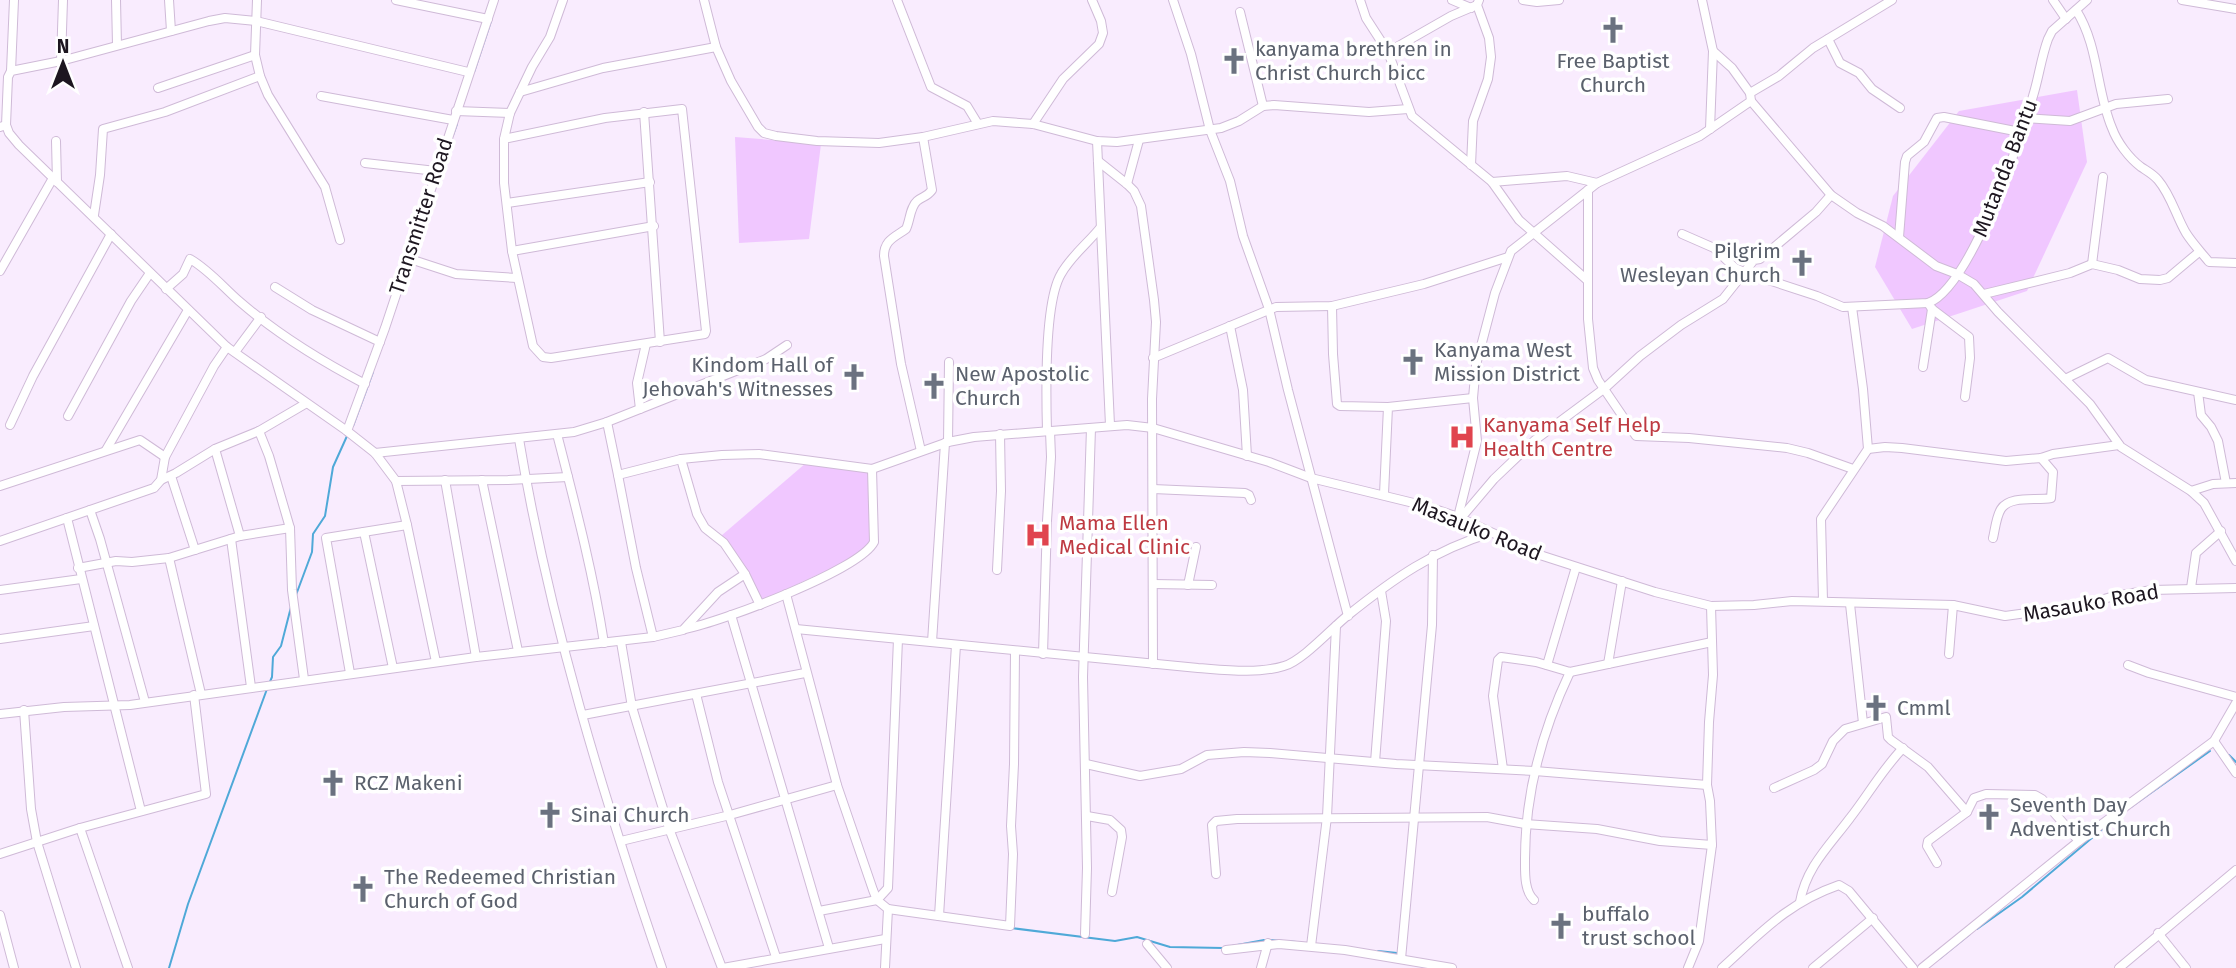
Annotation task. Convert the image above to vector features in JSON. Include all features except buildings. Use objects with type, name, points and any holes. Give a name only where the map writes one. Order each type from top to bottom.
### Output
[{"type":"street","points":[[14,0],[3,126],[12,138],[231,350],[375,453],[396,481],[436,662]]},
{"type":"street","points":[[61,61],[63,0]]},
{"type":"street","points":[[116,0],[117,46]]},
{"type":"street","points":[[169,0],[171,31]]},
{"type":"street","points":[[257,0],[255,55],[260,76],[324,187],[340,240]]},
{"type":"street","points":[[396,0],[488,19]]},
{"type":"street","name":"Transmitter Road","points":[[347,431],[380,342],[494,0]]},
{"type":"street","points":[[504,139],[605,118],[682,109],[706,331],[700,337],[559,357],[542,357],[533,346],[512,251],[503,160],[504,139],[510,113],[550,37],[563,0]]},
{"type":"street","points":[[704,0],[716,47],[738,94],[764,133],[817,141],[879,143],[923,137],[993,121],[1033,124],[1097,141],[1139,140],[1231,125],[1263,106],[1284,104],[1369,112],[1408,109]]},
{"type":"street","points":[[897,0],[931,87],[967,106],[978,124]]},
{"type":"street","points":[[1033,124],[1059,85],[1100,44],[1101,21],[1092,0]]},
{"type":"street","points":[[1173,0],[1191,54],[1210,130],[1230,181],[1243,236],[1269,309],[1348,616]]},
{"type":"street","points":[[1360,0],[1366,18],[1388,52],[1408,109],[1432,133],[1492,182],[1532,234],[1587,280]]},
{"type":"street","points":[[1452,0],[1476,4]]},
{"type":"street","points":[[1523,0],[1559,0]]},
{"type":"street","points":[[1702,0],[1713,51],[1710,130]]},
{"type":"street","points":[[1460,517],[1477,441],[1473,398],[1479,347],[1508,257],[1516,245],[1597,183],[1710,130],[1799,58],[1892,0]]},
{"type":"street","points":[[2053,0],[2066,19]]},
{"type":"street","name":"Mutanda Bantu","points":[[1930,306],[1957,274],[1983,232],[2026,118],[2052,31],[2087,0]]},
{"type":"street","points":[[2182,0],[2236,9]]},
{"type":"street","points":[[1388,52],[1476,4]]},
{"type":"street","points":[[1471,164],[1473,121],[1488,79],[1491,57],[1489,38],[1476,4]]},
{"type":"street","points":[[2076,10],[2094,53],[2106,108],[2116,137],[2134,160],[2161,183],[2185,232],[2199,252],[2209,262],[2236,263]]},
{"type":"street","points":[[1240,12],[1263,106]]},
{"type":"street","points":[[6,75],[225,18],[256,21],[468,72]]},
{"type":"street","points":[[1828,39],[1840,63],[1859,73],[1872,89],[1900,108]]},
{"type":"street","points":[[520,92],[603,68],[716,47]]},
{"type":"street","points":[[1713,51],[1732,68],[1751,97],[1831,195],[1899,237],[1936,266],[1974,284],[2097,413],[2119,445],[2191,491],[2204,503],[2236,561]]},
{"type":"street","points":[[158,88],[255,55]]},
{"type":"street","points":[[94,215],[103,129],[165,112],[260,76]]},
{"type":"street","points":[[321,96],[454,115],[510,113]]},
{"type":"street","points":[[2026,118],[2070,121],[2126,102],[2168,99]]},
{"type":"street","points":[[644,112],[660,342]]},
{"type":"street","points":[[1899,237],[1905,162],[1907,156],[1924,142],[1937,118],[1944,117],[2020,132]]},
{"type":"street","points":[[921,451],[901,363],[884,250],[890,240],[906,229],[917,201],[929,195],[932,190],[923,137]]},
{"type":"street","points":[[1127,184],[1139,140]]},
{"type":"street","points":[[0,271],[55,180],[56,141]]},
{"type":"street","points":[[1097,141],[1110,425]]},
{"type":"street","points":[[1098,161],[1127,184],[1137,198],[1156,322],[1153,358],[1153,664]]},
{"type":"street","points":[[365,163],[436,171]]},
{"type":"street","points":[[1492,182],[1567,176],[1597,183]]},
{"type":"street","points":[[2092,264],[2103,177]]},
{"type":"street","points":[[507,203],[650,182]]},
{"type":"street","points":[[1588,190],[1587,280],[1593,368],[1598,380],[1636,436],[1689,438],[1787,448],[1853,469]]},
{"type":"street","points":[[1460,517],[1513,460],[1564,417],[1605,388],[1640,356],[1723,299],[1754,260],[1759,259],[1816,212],[1831,195]]},
{"type":"street","points":[[512,251],[653,226]]},
{"type":"street","points":[[1043,653],[1051,471],[1047,355],[1055,284],[1100,228]]},
{"type":"street","points":[[10,425],[33,376],[111,234]]},
{"type":"street","points":[[1682,234],[1714,248],[1735,268],[1843,307],[1930,306],[1970,340],[1965,397]]},
{"type":"street","points":[[1984,294],[2070,273],[2092,264],[2119,270],[2137,279],[2160,280],[2168,278],[2199,252]]},
{"type":"street","points":[[1153,358],[1269,309],[1332,306],[1424,284],[1508,257]]},
{"type":"street","points":[[407,258],[456,274],[517,278]]},
{"type":"street","points":[[166,289],[183,274],[190,259],[204,267],[240,302],[322,361],[365,384]]},
{"type":"street","points":[[68,416],[119,322],[150,273]]},
{"type":"street","points":[[275,287],[312,310],[380,342]]},
{"type":"street","points":[[1332,306],[1333,354],[1337,404],[1340,406],[1388,407],[1473,398]]},
{"type":"street","points":[[1923,367],[1930,306]]},
{"type":"street","points":[[1823,601],[1821,519],[1868,449],[1852,307]]},
{"type":"street","points":[[106,450],[188,310]]},
{"type":"street","points":[[161,480],[165,457],[215,366],[261,317]]},
{"type":"street","points":[[1230,326],[1245,402],[1247,456]]},
{"type":"street","points":[[640,409],[637,383],[646,344]]},
{"type":"street","points":[[375,453],[557,434],[607,422],[766,359],[787,345]]},
{"type":"street","points":[[2065,379],[2108,358],[2146,380],[2236,400]]},
{"type":"street","points":[[932,642],[949,362]]},
{"type":"street","points":[[2198,392],[2201,415],[2213,430],[2226,483]]},
{"type":"street","points":[[0,541],[149,490],[161,480],[215,449],[259,430],[305,404]]},
{"type":"street","points":[[1384,494],[1388,407]]},
{"type":"street","points":[[607,422],[636,568],[653,637]]},
{"type":"street","name":"Masauko Road","points":[[618,475],[681,459],[759,454],[872,469],[946,443],[1000,434],[1110,425],[1153,428],[1293,469],[1311,478],[1384,494],[1460,517],[1530,551],[1622,582],[1711,606],[1792,601],[1953,605],[2005,617],[2084,605],[2127,594],[2191,588],[2236,588]]},
{"type":"street","points":[[1085,934],[1087,816],[1084,658],[1091,428]]},
{"type":"street","points":[[259,430],[290,528],[292,590],[304,679]]},
{"type":"street","points":[[557,434],[596,594],[604,643]]},
{"type":"street","points":[[997,570],[1001,491],[1000,434]]},
{"type":"street","points":[[519,439],[564,647],[621,841],[662,968]]},
{"type":"street","points":[[0,486],[142,440],[165,457]]},
{"type":"street","points":[[1868,449],[1902,448],[2006,461],[2119,445]]},
{"type":"street","points":[[215,449],[236,537],[251,687]]},
{"type":"street","points":[[1993,538],[2004,506],[2015,501],[2051,498],[2053,472],[2041,458]]},
{"type":"street","points":[[681,459],[697,514],[705,528],[724,543],[745,574],[760,605]]},
{"type":"street","points":[[0,714],[24,710],[115,706],[517,651],[621,642],[683,630],[786,594],[826,575],[870,549],[874,542],[872,469]]},
{"type":"street","points":[[171,476],[195,550]]},
{"type":"street","points":[[396,481],[568,477]]},
{"type":"street","points":[[445,480],[476,657]]},
{"type":"street","points":[[482,480],[517,651]]},
{"type":"street","points":[[2191,491],[2205,486],[2236,483]]},
{"type":"street","points":[[1153,489],[1245,493],[1251,500]]},
{"type":"street","points":[[90,510],[145,702]]},
{"type":"street","points":[[67,518],[141,811]]},
{"type":"street","points":[[350,673],[326,538],[407,525]]},
{"type":"street","points":[[78,568],[106,562],[169,558],[236,537],[290,528]]},
{"type":"street","points":[[364,531],[393,668]]},
{"type":"street","points":[[2191,588],[2196,553],[2221,531]]},
{"type":"street","points":[[796,629],[1231,670],[1285,666],[1381,591],[1433,555],[1458,543],[1490,533]]},
{"type":"street","points":[[1188,585],[1196,547]]},
{"type":"street","points":[[1401,959],[1432,625],[1433,555]]},
{"type":"street","points":[[0,854],[80,828],[206,794],[198,695],[169,558]]},
{"type":"street","points":[[1547,665],[1576,567]]},
{"type":"street","points":[[683,630],[718,592],[745,574]]},
{"type":"street","points":[[0,590],[81,579]]},
{"type":"street","points":[[1608,664],[1622,582]]},
{"type":"street","points":[[1153,584],[1212,585]]},
{"type":"street","points":[[1375,762],[1386,621],[1381,591]]},
{"type":"street","points":[[786,594],[837,785],[877,900],[888,909],[1010,926],[1014,651]]},
{"type":"street","points":[[1850,604],[1863,723]]},
{"type":"street","points":[[1949,654],[1953,605]]},
{"type":"street","points":[[1688,968],[1700,933],[1712,845],[1707,785],[1713,675],[1711,606]]},
{"type":"street","points":[[732,615],[829,948]]},
{"type":"street","points":[[0,639],[94,626]]},
{"type":"street","points":[[1311,946],[1327,817],[1336,626]]},
{"type":"street","points":[[819,911],[877,900],[888,888],[898,639]]},
{"type":"street","points":[[621,642],[632,707],[670,831],[722,968],[885,939]]},
{"type":"street","points":[[1503,769],[1493,696],[1498,660],[1505,657],[1570,672],[1712,642]]},
{"type":"street","points":[[939,916],[956,645]]},
{"type":"street","points":[[2128,664],[2149,673],[2236,697]]},
{"type":"street","points":[[1534,900],[1527,887],[1525,824],[1530,789],[1555,706],[1570,672]]},
{"type":"street","points":[[583,715],[805,673]]},
{"type":"street","points":[[696,694],[718,782],[776,957]]},
{"type":"street","points":[[1922,968],[2079,841],[2214,741],[2236,703]]},
{"type":"street","points":[[24,710],[31,809],[37,842],[76,968]]},
{"type":"street","points":[[1774,788],[1822,764],[1838,734],[1845,729],[1886,717],[1888,737],[1928,767],[1967,812]]},
{"type":"street","points":[[2214,741],[2236,773]]},
{"type":"street","points":[[1800,902],[1803,887],[1822,850],[1849,820],[1884,769],[1903,748]]},
{"type":"street","points":[[1086,764],[1140,776],[1181,769],[1207,755],[1257,752],[1707,785]]},
{"type":"street","points":[[621,841],[730,816],[837,785]]},
{"type":"street","points":[[1937,863],[1927,844],[1967,812],[1971,802],[1980,795],[2035,795],[2042,799],[2079,841]]},
{"type":"street","points":[[1087,816],[1110,820],[1121,830],[1112,892]]},
{"type":"street","points":[[1216,874],[1214,822],[1269,818],[1487,817],[1525,824],[1597,829],[1647,839],[1712,845]]},
{"type":"street","points":[[80,828],[128,968]]},
{"type":"street","points":[[2119,968],[2236,870]]},
{"type":"street","points":[[1722,968],[1762,930],[1800,902],[1817,892],[1839,885],[1843,886],[1872,918],[1913,968]]},
{"type":"street","points":[[885,968],[888,909]]},
{"type":"street","points":[[0,915],[14,968]]},
{"type":"street","points":[[1813,968],[1872,918]]},
{"type":"street","points":[[2158,933],[2186,968]]},
{"type":"street","points":[[1261,968],[1268,943]]},
{"type":"street","points":[[1226,950],[1268,943],[1311,946],[1452,968]]},
{"type":"street","points":[[1147,944],[1167,968]]},
{"type":"shaded area","points":[[2077,90],[2087,162],[2027,291],[1912,329],[1875,267],[1893,196],[1959,111]]},
{"type":"shaded area","points":[[735,137],[821,144],[809,239],[739,243]]},
{"type":"shaded area","points":[[806,463],[870,472],[872,539],[856,557],[761,601],[721,536]]},
{"type":"waterway","points":[[474,72],[491,21]]},
{"type":"waterway","points":[[453,135],[457,124]]},
{"type":"waterway","points":[[353,426],[373,372]]},
{"type":"waterway","points":[[296,595],[312,552],[313,534],[325,516],[333,467],[347,436]]},
{"type":"waterway","points":[[269,684],[273,657],[281,646],[291,607]]},
{"type":"waterway","points":[[169,968],[188,904],[267,689]]},
{"type":"waterway","points":[[2131,807],[2210,751]]},
{"type":"waterway","points":[[2229,755],[2236,762]]},
{"type":"waterway","points":[[1977,929],[2022,897],[2112,821]]},
{"type":"waterway","points":[[1011,928],[1115,941],[1137,937],[1170,947],[1223,948]]},
{"type":"waterway","points":[[1939,959],[1970,934]]},
{"type":"waterway","points":[[1232,946],[1264,940]]},
{"type":"waterway","points":[[1270,940],[1296,942]]},
{"type":"waterway","points":[[1378,951],[1397,953]]},
{"type":"place","name":"Free Baptist Church","points":[[1613,30]]},
{"type":"place","name":"kanyama brethren in Christ Church bicc","points":[[1234,61]]},
{"type":"place","name":"Pilgrim Wesleyan Church","points":[[1802,263]]},
{"type":"place","name":"Kanyama West Mission District","points":[[1413,362]]},
{"type":"place","name":"Kindom Hall of Jehovah's Witnesses","points":[[854,377]]},
{"type":"place","name":"New Apostolic Church","points":[[934,386]]},
{"type":"place","name":"Kanyama Self Help Health Centre","points":[[1462,437]]},
{"type":"place","name":"Mama Ellen Medical Clinic","points":[[1038,535]]},
{"type":"place","name":"Cmml","points":[[1876,708]]},
{"type":"place","name":"RCZ Makeni","points":[[333,783]]},
{"type":"place","name":"Sinai Church","points":[[550,815]]},
{"type":"place","name":"Seventh Day Adventist Church","points":[[1989,817]]},
{"type":"place","name":"The Redeemed Christian Church of God","points":[[363,889]]},
{"type":"place","name":"buffalo trust school","points":[[1561,926]]}]
